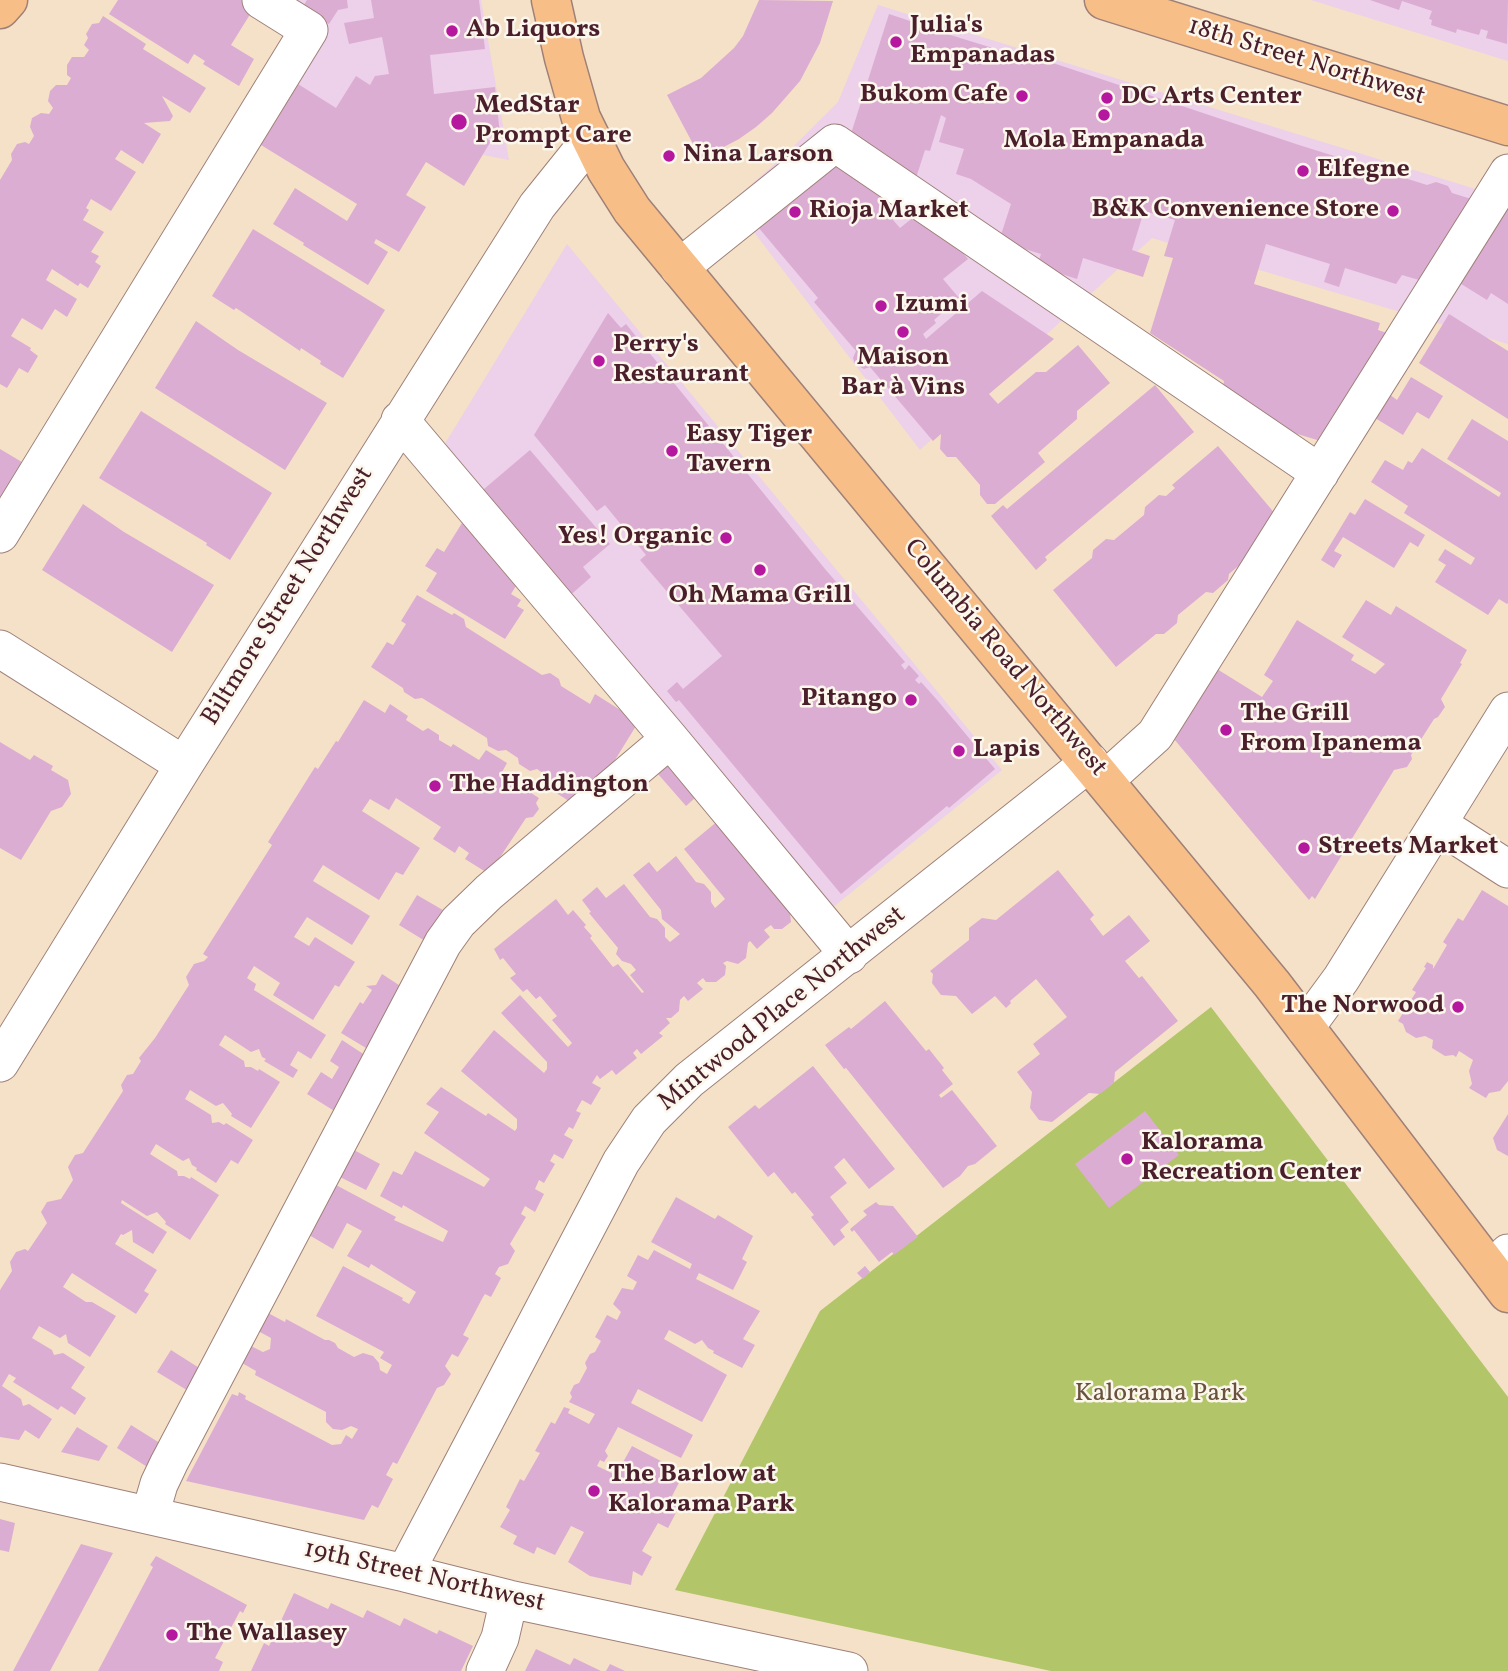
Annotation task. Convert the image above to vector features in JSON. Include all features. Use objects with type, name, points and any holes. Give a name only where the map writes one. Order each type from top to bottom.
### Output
[{"type":"main road","points":[[0,9],[8,0]]},
{"type":"main road","name":"Columbia Road Northwest","points":[[551,0],[564,58],[590,139],[632,210],[1272,984],[1504,1274]]},
{"type":"main road","name":"18th Street Northwest","points":[[1104,0],[1508,126]]},
{"type":"street","points":[[0,534],[309,30],[261,0]]},
{"type":"street","name":"Biltmore Street Northwest","points":[[0,1063],[184,765],[537,206],[590,139]]},
{"type":"street","points":[[679,268],[835,143],[1320,473]]},
{"type":"street","name":"Mintwood Place Northwest","points":[[405,1573],[634,1140],[661,1106],[689,1080],[849,955],[1097,771],[1155,735],[1508,173]]},
{"type":"street","points":[[400,421],[849,955]]},
{"type":"street","points":[[0,649],[184,765]]},
{"type":"street","points":[[1305,1028],[1341,979],[1508,711]]},
{"type":"street","points":[[150,1515],[159,1484],[169,1463],[443,943],[458,922],[489,892],[670,739]]},
{"type":"street","points":[[1438,824],[1508,869]]},
{"type":"street","name":"19th Street Northwest","points":[[0,1482],[509,1599],[849,1671]]},
{"type":"street","points":[[485,1671],[500,1637],[509,1599]]},
{"type":"shaded area","points":[[272,0],[481,0],[509,160],[271,113],[322,30]]},
{"type":"shaded area","points":[[1311,0],[1508,0],[1508,61]]},
{"type":"shaded area","points":[[878,5],[1508,199],[1508,344],[1152,238],[920,450],[731,202],[783,157],[838,102]]},
{"type":"shaded area","points":[[567,244],[1002,770],[832,908],[438,455]]},
{"type":"green space","name":"Kalorama Park","points":[[1211,1007],[1508,1397],[1508,1671],[1051,1671],[675,1590],[820,1311]]},
{"type":"building","points":[[118,0],[241,0],[254,8],[231,45],[254,59],[239,86],[203,64],[205,61],[194,54],[188,64],[109,14]]},
{"type":"building","points":[[307,0],[347,0],[348,8],[338,10],[329,24],[302,8]]},
{"type":"building","points":[[371,0],[479,0],[485,49],[430,55],[434,94],[495,87],[500,135],[483,137],[491,141],[464,186],[426,162],[406,195],[426,207],[399,252],[376,239],[374,243],[388,252],[368,285],[273,224],[295,188],[347,221],[357,204],[261,145],[298,84],[336,108],[356,76],[370,85],[375,76],[389,74],[382,37],[349,44],[344,23],[374,18]]},
{"type":"building","points":[[759,0],[833,1],[820,43],[800,81],[756,127],[701,159],[667,95],[701,78],[734,48],[743,36]]},
{"type":"building","points":[[1370,0],[1508,0],[1507,44],[1486,38],[1488,31],[1481,29],[1479,35],[1457,29],[1456,33],[1431,25],[1432,20],[1429,19],[1432,11],[1402,1],[1399,10]]},
{"type":"building","points":[[889,14],[916,23],[918,17],[946,26],[944,33],[1025,58],[1026,55],[1053,63],[1427,185],[1436,182],[1448,186],[1452,193],[1478,201],[1426,282],[1402,275],[1396,284],[1345,268],[1339,287],[1324,282],[1330,264],[1266,244],[1254,284],[1380,323],[1378,330],[1396,336],[1327,443],[1271,426],[1222,393],[1224,381],[1150,333],[1173,258],[1164,256],[1175,220],[1144,211],[1132,250],[1150,256],[1143,277],[1083,258],[1077,279],[1037,266],[1041,254],[999,241],[1011,204],[971,179],[956,174],[964,149],[939,142],[946,118],[941,115],[930,151],[925,150],[916,178],[849,140]]},
{"type":"building","points":[[103,16],[146,44],[143,49],[206,88],[190,113],[162,96],[173,116],[170,121],[144,123],[161,134],[143,164],[121,150],[115,159],[136,172],[111,211],[91,199],[83,220],[104,232],[91,252],[99,256],[95,262],[101,266],[88,288],[80,283],[78,286],[52,269],[46,280],[77,299],[67,317],[55,309],[42,330],[22,318],[11,336],[31,348],[38,356],[28,373],[19,368],[7,388],[0,384],[0,180],[12,160],[11,154],[17,144],[29,144],[34,136],[30,127],[32,118],[41,113],[49,114],[53,108],[48,101],[50,91],[56,85],[67,85],[71,78],[67,75],[67,65],[72,57],[84,57],[89,50],[84,45],[88,38],[86,34],[92,24],[99,23]]},
{"type":"building","points":[[833,162],[891,196],[880,205],[900,228],[915,216],[945,232],[968,259],[943,279],[959,298],[934,320],[936,323],[923,334],[926,339],[982,291],[1054,339],[989,394],[998,404],[1036,372],[1046,372],[1078,345],[1110,383],[1077,411],[1077,419],[1038,453],[1045,462],[995,504],[987,504],[980,495],[980,485],[956,457],[947,457],[940,449],[941,434],[933,441],[870,367],[864,369],[855,364],[853,358],[856,351],[814,302],[818,298],[758,227]]},
{"type":"building","points":[[1504,207],[1508,209],[1508,304],[1491,293],[1487,300],[1458,282]]},
{"type":"building","points":[[253,229],[385,310],[343,378],[301,348],[300,351],[236,308],[234,310],[212,296]]},
{"type":"building","points":[[608,313],[621,328],[626,324],[825,569],[905,662],[901,665],[905,670],[909,665],[919,676],[915,680],[919,684],[921,682],[995,769],[841,894],[679,700],[676,702],[667,691],[677,682],[683,689],[722,656],[640,560],[646,555],[605,505],[597,511],[534,435]]},
{"type":"building","points":[[1449,314],[1508,351],[1508,419],[1419,363]]},
{"type":"building","points":[[196,321],[238,350],[327,403],[285,470],[155,388]]},
{"type":"building","points":[[1411,377],[1443,396],[1429,419],[1417,412],[1403,435],[1375,418],[1389,394],[1397,400]]},
{"type":"building","points":[[1155,385],[1194,432],[1045,557],[1047,560],[1036,570],[991,516],[1003,505],[1007,509]]},
{"type":"building","points":[[141,411],[272,493],[230,560],[206,545],[207,543],[99,478]]},
{"type":"building","points":[[1472,419],[1508,441],[1508,603],[1499,599],[1488,615],[1435,582],[1446,565],[1438,560],[1445,549],[1471,565],[1475,558],[1404,513],[1408,506],[1371,482],[1385,460],[1403,470],[1408,461],[1412,463],[1422,448],[1499,497],[1501,493],[1447,459]]},
{"type":"building","points":[[1218,446],[1282,522],[1272,537],[1229,574],[1228,580],[1213,593],[1206,592],[1178,615],[1177,623],[1164,634],[1156,634],[1116,667],[1053,590],[1092,558],[1093,550],[1106,539],[1114,540],[1144,515],[1145,507],[1159,495],[1166,496],[1175,488],[1172,485]]},
{"type":"building","points":[[0,449],[32,468],[0,520]]},
{"type":"building","points":[[530,450],[610,544],[583,567],[591,577],[567,598],[477,495]]},
{"type":"building","points":[[1365,499],[1425,535],[1418,547],[1410,542],[1394,568],[1343,537],[1334,551],[1342,555],[1334,568],[1321,560],[1350,512],[1355,515]]},
{"type":"building","points":[[83,504],[124,532],[214,585],[172,652],[42,570]]},
{"type":"building","points":[[462,523],[502,547],[494,560],[519,581],[511,594],[521,600],[517,606],[524,610],[505,639],[426,591],[437,573],[425,566],[437,548],[444,552]]},
{"type":"building","points":[[417,595],[464,619],[466,627],[542,675],[550,673],[559,679],[561,686],[590,704],[595,694],[625,713],[636,726],[594,794],[578,807],[541,783],[546,775],[537,769],[530,771],[506,750],[498,751],[488,746],[487,738],[422,698],[415,699],[371,667],[387,642],[393,645],[406,624],[401,621]]},
{"type":"building","points":[[1366,600],[1391,615],[1396,606],[1467,650],[1460,663],[1462,664],[1441,699],[1445,707],[1411,755],[1412,759],[1407,767],[1394,770],[1315,899],[1312,896],[1309,900],[1174,739],[1217,669],[1262,697],[1273,681],[1264,675],[1297,620],[1354,655],[1351,660],[1375,674],[1385,664],[1342,637]]},
{"type":"building","points":[[364,700],[385,713],[390,704],[408,716],[406,720],[423,731],[428,728],[439,735],[439,740],[451,747],[453,744],[479,760],[486,750],[507,763],[501,774],[539,798],[536,803],[539,809],[533,817],[526,818],[489,874],[465,859],[469,853],[459,846],[455,853],[433,839],[441,827],[396,798],[389,810],[370,799],[362,811],[420,848],[403,875],[396,872],[379,900],[323,865],[313,881],[370,916],[352,945],[307,917],[294,937],[309,946],[315,937],[355,962],[339,987],[335,985],[313,1020],[273,995],[280,983],[254,966],[247,978],[256,984],[254,990],[326,1035],[311,1059],[298,1051],[290,1065],[298,1070],[293,1078],[264,1061],[266,1059],[262,1057],[259,1049],[251,1052],[225,1035],[219,1045],[244,1061],[245,1067],[258,1071],[259,1069],[280,1082],[251,1128],[231,1116],[223,1103],[216,1106],[190,1090],[185,1099],[211,1115],[212,1123],[226,1123],[253,1140],[238,1164],[231,1160],[216,1183],[196,1170],[189,1158],[183,1161],[156,1144],[150,1154],[177,1171],[178,1176],[191,1177],[219,1195],[190,1240],[165,1224],[157,1212],[147,1216],[122,1200],[121,1203],[167,1232],[153,1254],[133,1242],[132,1230],[121,1234],[115,1244],[157,1270],[144,1291],[149,1294],[136,1314],[72,1273],[63,1287],[86,1302],[92,1302],[116,1316],[90,1357],[68,1343],[66,1334],[60,1338],[39,1326],[32,1338],[52,1350],[54,1355],[63,1353],[85,1367],[71,1388],[86,1398],[75,1415],[61,1406],[58,1410],[13,1382],[16,1378],[9,1374],[2,1386],[21,1399],[23,1406],[29,1404],[52,1419],[39,1439],[25,1430],[19,1440],[0,1437],[0,1290],[12,1271],[10,1262],[16,1252],[25,1249],[28,1251],[47,1223],[41,1212],[47,1202],[61,1199],[73,1180],[68,1167],[75,1155],[83,1153],[123,1091],[121,1085],[127,1075],[133,1074],[141,1061],[139,1058],[189,985],[186,977],[194,964],[208,957],[203,954],[272,845],[268,842],[315,767],[318,769],[336,741],[338,742]]},
{"type":"building","points":[[0,742],[30,760],[34,755],[53,766],[51,770],[68,780],[71,794],[62,807],[51,811],[21,860],[0,848]]},
{"type":"building","points":[[676,758],[704,790],[686,806],[658,774]]},
{"type":"building","points":[[719,820],[797,907],[790,913],[791,922],[782,929],[774,929],[771,925],[764,930],[770,937],[757,949],[750,941],[746,958],[738,964],[727,961],[723,963],[726,966],[725,975],[716,982],[706,982],[703,978],[697,983],[703,989],[688,1001],[684,996],[680,1000],[679,1011],[671,1018],[666,1018],[670,1023],[659,1033],[663,1036],[641,1054],[637,1049],[633,1053],[637,1058],[616,1075],[612,1070],[600,1079],[597,1075],[592,1083],[601,1088],[591,1105],[582,1100],[576,1111],[581,1113],[573,1129],[569,1127],[564,1135],[573,1140],[563,1159],[554,1154],[550,1161],[555,1164],[544,1183],[539,1180],[535,1189],[544,1194],[535,1212],[525,1206],[521,1214],[526,1217],[510,1244],[515,1251],[508,1264],[499,1267],[495,1274],[501,1278],[491,1297],[485,1294],[483,1297],[463,1335],[469,1338],[458,1357],[452,1354],[445,1366],[451,1374],[444,1385],[437,1388],[397,1464],[393,1462],[386,1475],[393,1479],[378,1508],[372,1505],[364,1520],[186,1481],[232,1394],[238,1396],[239,1392],[246,1396],[245,1399],[332,1445],[341,1444],[346,1435],[352,1439],[358,1429],[351,1426],[342,1430],[333,1429],[326,1422],[326,1412],[255,1375],[256,1371],[242,1363],[251,1346],[263,1352],[270,1349],[271,1338],[258,1331],[268,1313],[335,1343],[338,1348],[354,1357],[363,1353],[373,1356],[379,1363],[380,1370],[387,1374],[392,1365],[380,1358],[384,1352],[316,1316],[343,1266],[403,1298],[402,1300],[409,1304],[416,1292],[371,1264],[369,1268],[347,1256],[362,1231],[347,1223],[333,1249],[309,1235],[336,1185],[396,1217],[394,1220],[443,1242],[448,1231],[403,1205],[402,1208],[380,1196],[393,1171],[402,1175],[415,1151],[484,1187],[490,1179],[424,1133],[439,1112],[426,1104],[441,1087],[515,1131],[517,1119],[461,1071],[494,1030],[544,1073],[547,1062],[501,1013],[520,995],[568,1047],[572,1043],[552,1020],[557,1016],[540,996],[536,999],[527,989],[523,992],[510,978],[516,974],[503,958],[500,960],[494,949],[556,899],[568,915],[573,910],[586,925],[584,927],[592,936],[590,938],[613,967],[618,964],[642,993],[644,992],[630,975],[636,970],[616,954],[618,948],[589,913],[591,912],[582,900],[597,887],[606,898],[624,884],[650,917],[657,919],[665,928],[665,937],[670,942],[680,934],[662,919],[661,910],[633,875],[649,862],[657,872],[676,856],[696,882],[704,884],[711,892],[711,902],[715,908],[725,899],[684,849]]},
{"type":"building","points":[[1058,870],[1094,915],[1090,919],[1103,936],[1129,915],[1150,941],[1125,961],[1139,978],[1142,976],[1178,1021],[1115,1072],[1114,1083],[1100,1094],[1089,1093],[1052,1122],[1039,1120],[1030,1108],[1032,1092],[1017,1072],[1040,1054],[1033,1044],[1067,1017],[1036,979],[1010,1001],[1006,1008],[995,996],[972,1014],[956,996],[941,995],[932,983],[933,974],[930,971],[969,940],[969,928],[982,918],[996,920]]},
{"type":"building","name":"The Norwood","points":[[1482,890],[1508,906],[1508,1081],[1500,1091],[1489,1093],[1486,1098],[1469,1088],[1472,1084],[1469,1071],[1473,1060],[1459,1051],[1456,1057],[1445,1056],[1432,1048],[1433,1040],[1425,1036],[1416,1038],[1406,1032],[1403,1024],[1398,1021],[1416,992],[1412,990],[1427,962],[1433,965],[1433,969],[1447,945],[1443,942],[1458,918],[1463,921]]},
{"type":"building","points":[[417,895],[448,913],[430,944],[399,925]]},
{"type":"building","points":[[382,974],[402,987],[371,1051],[341,1033],[360,1002],[363,1004],[372,990],[366,986],[376,985]]},
{"type":"building","points":[[885,1001],[926,1051],[929,1049],[944,1068],[942,1070],[953,1084],[939,1095],[941,1098],[952,1090],[997,1146],[943,1188],[825,1045],[849,1027],[851,1029]]},
{"type":"building","points":[[342,1040],[371,1059],[336,1112],[307,1094],[321,1072],[332,1079],[339,1067],[330,1061]]},
{"type":"building","points":[[813,1066],[895,1169],[869,1189],[844,1158],[834,1167],[847,1183],[830,1197],[849,1222],[840,1230],[845,1237],[834,1246],[795,1192],[792,1194],[774,1172],[768,1177],[728,1127],[755,1105],[759,1109]]},
{"type":"building","name":"Kalorama Recreation Center","points":[[1145,1111],[1179,1155],[1109,1208],[1075,1164]]},
{"type":"building","points":[[1508,1114],[1508,1156],[1497,1150],[1493,1138]]},
{"type":"building","points":[[354,1150],[380,1164],[366,1190],[340,1177]]},
{"type":"building","points":[[676,1197],[715,1219],[718,1215],[753,1236],[742,1259],[747,1262],[733,1290],[699,1273],[696,1279],[760,1311],[743,1339],[755,1345],[742,1368],[713,1353],[702,1340],[695,1344],[669,1330],[664,1339],[727,1375],[702,1422],[638,1389],[631,1403],[693,1435],[681,1458],[618,1427],[605,1451],[608,1456],[604,1462],[600,1460],[597,1466],[616,1475],[632,1446],[684,1473],[669,1502],[679,1507],[668,1528],[658,1523],[642,1551],[652,1557],[642,1576],[633,1571],[631,1585],[590,1576],[568,1562],[584,1532],[571,1526],[555,1555],[537,1547],[534,1554],[513,1544],[517,1536],[500,1527],[510,1510],[506,1507],[520,1479],[524,1481],[540,1453],[535,1451],[551,1422],[555,1424],[564,1407],[570,1409],[568,1413],[589,1424],[595,1414],[569,1402],[572,1397],[570,1393],[587,1368],[585,1363],[590,1354],[595,1352],[601,1341],[595,1337],[607,1315],[617,1320],[621,1312],[613,1304],[622,1288],[633,1290],[637,1282],[627,1276],[638,1255],[648,1260],[654,1250],[690,1269],[692,1264],[651,1242]]},
{"type":"building","points":[[876,1202],[879,1205],[893,1206],[918,1237],[894,1255],[892,1252],[879,1262],[854,1230],[852,1232],[850,1229],[867,1215],[863,1211]]},
{"type":"building","points":[[865,1266],[870,1272],[863,1279],[857,1273]]},
{"type":"building","points":[[171,1350],[204,1371],[190,1392],[157,1372]]},
{"type":"building","points":[[131,1425],[163,1445],[149,1468],[117,1448]]},
{"type":"building","points":[[77,1427],[108,1446],[99,1461],[61,1452]]},
{"type":"building","points":[[0,1519],[15,1523],[9,1552],[0,1550]]},
{"type":"building","points":[[81,1544],[113,1553],[50,1671],[13,1671]]},
{"type":"building","name":"The Wallasey","points":[[156,1556],[247,1605],[243,1613],[240,1611],[215,1658],[223,1662],[219,1671],[98,1671],[153,1567],[150,1565]]},
{"type":"building","points":[[294,1593],[328,1609],[331,1603],[363,1618],[367,1610],[400,1626],[404,1618],[437,1634],[439,1630],[473,1646],[461,1671],[251,1671],[264,1643],[269,1646]]},
{"type":"building","points":[[536,1649],[570,1665],[574,1658],[601,1671],[525,1671]]},
{"type":"building","points":[[610,1664],[625,1671],[606,1671]]},
{"type":"place","name":"Ab Liquors","points":[[452,31]]},
{"type":"place","name":"Julia's Empanadas","points":[[896,42]]},
{"type":"place","name":"Bukom Cafe","points":[[1022,96]]},
{"type":"place","name":"DC Arts Center","points":[[1107,98]]},
{"type":"place","name":"Mola Empanada","points":[[1104,115]]},
{"type":"place","name":"MedStar Prompt Care","points":[[459,122]]},
{"type":"place","name":"Nina Larson","points":[[669,156]]},
{"type":"place","name":"Elfegne","points":[[1303,171]]},
{"type":"place","name":"B&K Convenience Store","points":[[1393,211]]},
{"type":"place","name":"Rioja Market","points":[[795,212]]},
{"type":"place","name":"Izumi","points":[[881,306]]},
{"type":"place","name":"Maison Bar à Vins","points":[[903,332]]},
{"type":"place","name":"Perry's Restaurant","points":[[599,361]]},
{"type":"place","name":"Easy Tiger Tavern","points":[[672,451]]},
{"type":"place","name":"Yes! Organic","points":[[726,538]]},
{"type":"place","name":"Oh Mama Grill","points":[[760,570]]},
{"type":"place","name":"Pitango","points":[[911,700]]},
{"type":"place","name":"The Grill From Ipanema","points":[[1226,730]]},
{"type":"place","name":"Lapis","points":[[959,751]]},
{"type":"place","name":"The Haddington","points":[[435,786]]},
{"type":"place","name":"Streets Market","points":[[1304,848]]},
{"type":"place","name":"The Norwood","points":[[1458,1007]]},
{"type":"place","name":"Kalorama Recreation Center","points":[[1127,1159]]},
{"type":"place","name":"The Barlow at Kalorama Park","points":[[594,1491]]},
{"type":"place","name":"The Wallasey","points":[[172,1635]]}]
